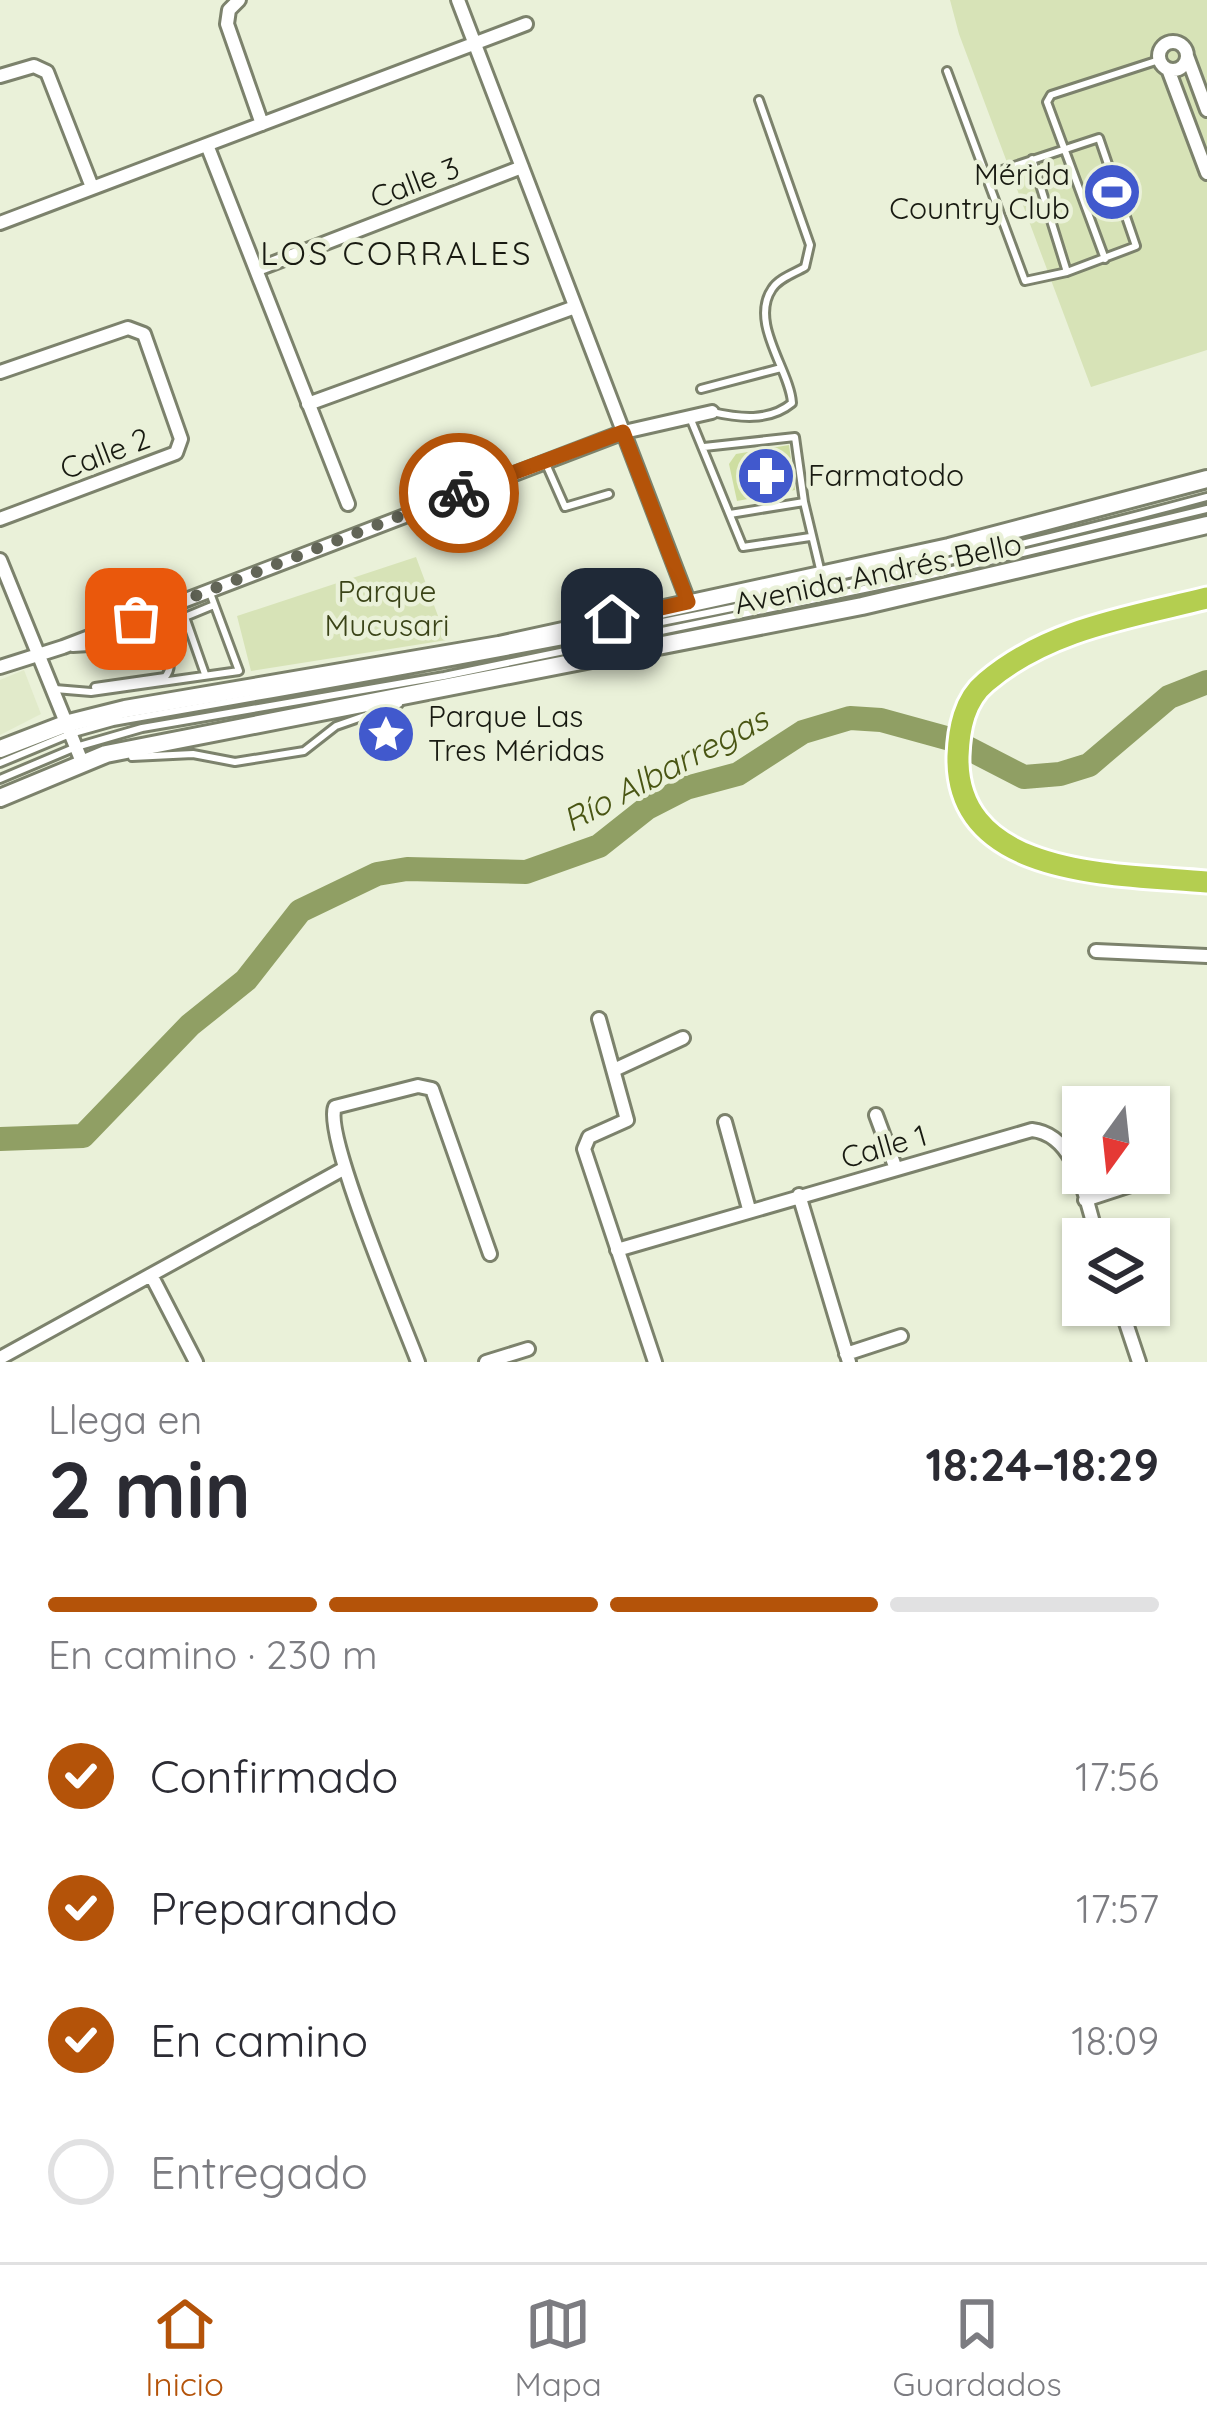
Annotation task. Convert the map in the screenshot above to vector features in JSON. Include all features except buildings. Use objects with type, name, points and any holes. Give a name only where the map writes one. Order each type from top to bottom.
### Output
[{"type":"highway","points":[[1207,598],[1074,631],[1022,657],[982,684],[959,725],[958,762],[966,803],[988,830],[1030,856],[1080,872],[1207,882]]},
{"type":"street","points":[[239,0],[226,24],[262,124]]},
{"type":"street","points":[[458,0],[688,602]]},
{"type":"street","points":[[0,223],[526,24]]},
{"type":"street","points":[[1207,110],[1180,44],[1162,47],[1164,65],[1207,173]]},
{"type":"street","points":[[1164,65],[1181,67],[1187,56]]},
{"type":"street","points":[[0,76],[34,66],[47,72],[92,187]]},
{"type":"street","points":[[207,146],[348,504]]},
{"type":"street","name":"Calle 3","points":[[258,269],[522,167]]},
{"type":"street","points":[[308,404],[575,307]]},
{"type":"street","name":"Calle 2","points":[[0,372],[128,328],[144,334],[181,439],[176,453],[0,519]]},
{"type":"street","points":[[0,667],[623,432],[712,412]]},
{"type":"street","name":"Avenida Andrés Bello","points":[[0,798],[73,741],[125,709],[499,645],[949,548],[1207,479]]},
{"type":"street","name":"Avenida Andrés Bello","points":[[0,749],[73,741],[106,754],[862,606],[1207,525]]},
{"type":"street","points":[[0,560],[73,741]]},
{"type":"street","points":[[1096,951],[1207,956]]},
{"type":"street","points":[[599,1019],[627,1120],[589,1137],[584,1148],[655,1362]]},
{"type":"street","points":[[614,1070],[683,1037]]},
{"type":"street","points":[[418,1362],[345,1168],[332,1121],[334,1107],[428,1086],[435,1093],[490,1254]]},
{"type":"street","points":[[876,1115],[896,1169]]},
{"type":"street","points":[[725,1122],[749,1209]]},
{"type":"street","name":"Calle 1","points":[[617,1250],[1032,1130],[1048,1132],[1069,1153],[1091,1218]]},
{"type":"street","points":[[0,1358],[345,1168]]},
{"type":"street","points":[[1085,1200],[1103,1194]]},
{"type":"street","points":[[799,1195],[847,1358],[901,1336]]},
{"type":"street","points":[[151,1275],[196,1362]]},
{"type":"street","points":[[1127,1326],[1139,1362]]},
{"type":"street","points":[[486,1362],[528,1349]]},
{"type":"lane","points":[[1105,259],[1047,102],[1051,94],[1164,65]]},
{"type":"lane","points":[[947,71],[1024,281],[1067,272],[1136,243],[1101,139],[987,175]]},
{"type":"lane","points":[[712,412],[755,418],[792,403],[771,339],[768,300],[780,281],[805,266],[811,245],[759,100]]},
{"type":"lane","points":[[1032,159],[1067,272]]},
{"type":"lane","points":[[701,389],[781,368]]},
{"type":"lane","points":[[688,416],[742,548],[811,537]]},
{"type":"lane","points":[[704,448],[795,437],[821,574]]},
{"type":"lane","points":[[545,460],[566,506],[609,494]]},
{"type":"lane","points":[[0,779],[113,722],[551,644],[966,559],[1207,497]]},
{"type":"lane","points":[[730,514],[804,502]]},
{"type":"lane","points":[[0,763],[73,741],[444,676],[826,597],[1207,509]]},
{"type":"lane","points":[[52,689],[91,692],[239,671],[209,591]]},
{"type":"lane","points":[[206,676],[184,617],[214,605]]},
{"type":"lane","points":[[63,647],[155,643],[167,653],[165,677],[95,687]]},
{"type":"lane","points":[[106,754],[193,754],[235,762],[304,751],[336,726],[413,697]]},
{"type":"shaded area","points":[[24,670],[41,714],[0,735],[0,680]]},
{"type":"green space","name":"Mérida Country Club","points":[[950,0],[1207,0],[1207,350],[1091,387]]},
{"type":"green space","name":"Parque Mucusari","points":[[416,557],[447,640],[251,671],[237,616]]},
{"type":"waterway","name":"Río Albarregas","points":[[0,1139],[83,1136],[190,1025],[246,980],[300,911],[377,874],[407,869],[526,872],[599,846],[647,808],[686,788],[738,774],[803,732],[850,718],[881,720],[950,739],[1024,777],[1060,774],[1089,765],[1169,697],[1207,682]]},
{"type":"way so far","points":[[136,619],[459,493]]},
{"type":"place","name":"Mérida Country Club","points":[[1112,192]]},
{"type":"place","name":"Farmatodo","points":[[766,476]]},
{"type":"place","name":"Parque Las Tres Méridas","points":[[386,734]]},
{"type":"district","name":"LOS CORRALES","points":[[397,253]]},
{"type":"route","points":[[459,493],[623,432],[688,602],[612,619]]}]
